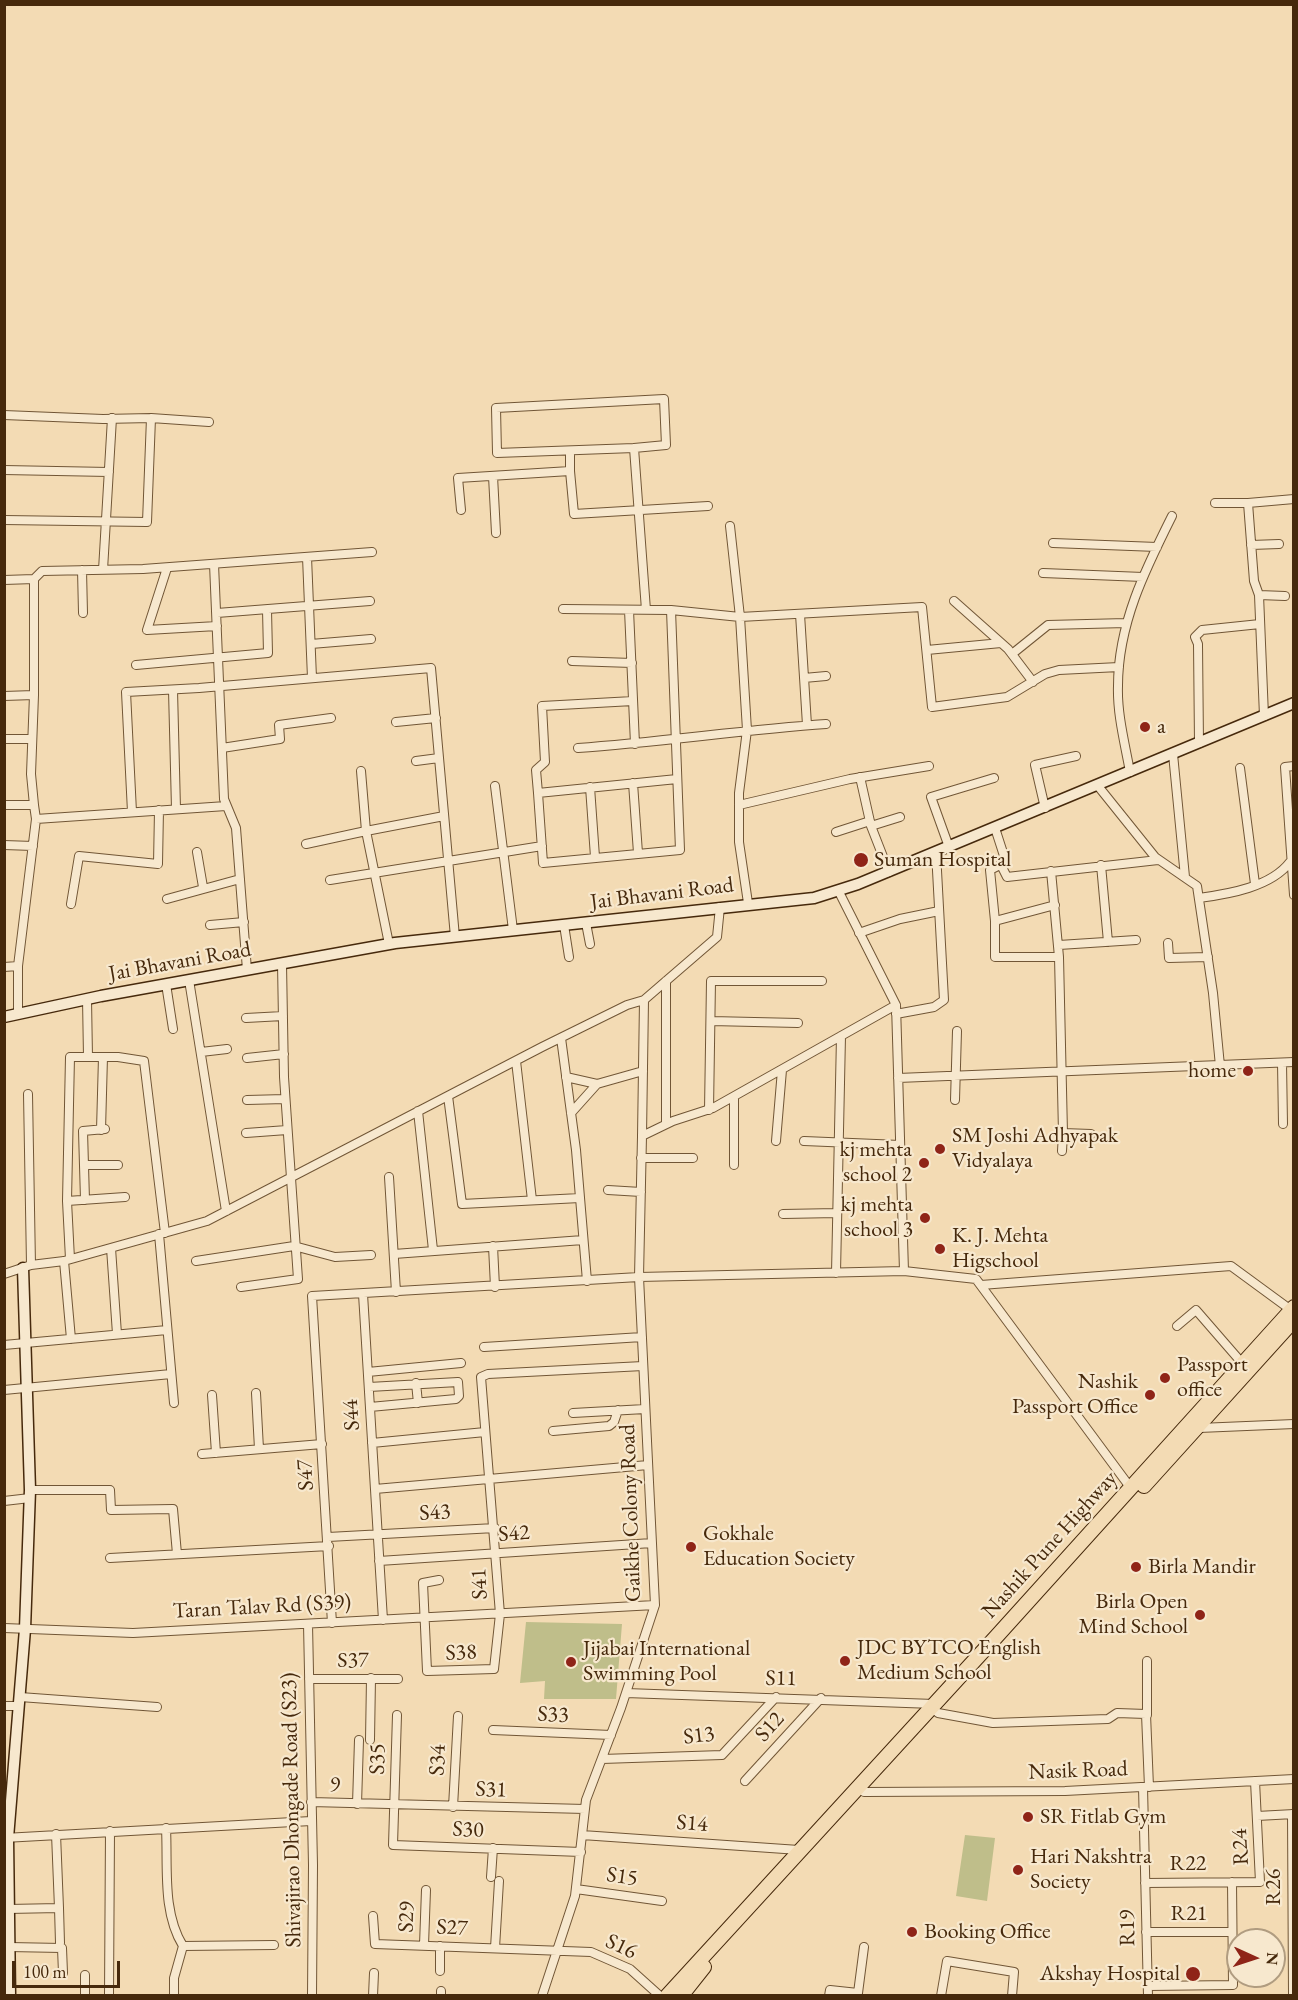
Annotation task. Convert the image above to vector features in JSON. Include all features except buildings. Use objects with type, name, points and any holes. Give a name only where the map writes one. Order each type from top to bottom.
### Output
[{"type":"highway","name":"Nashik Pune Highway","points":[[681,1995],[864,1792],[934,1708],[1130,1488],[1194,1425],[1242,1363],[1293,1312]]},
{"type":"highway","name":"Nashik Pune Highway","points":[[667,1995],[1194,1425],[1293,1312]]},
{"type":"street","points":[[663,399],[666,445],[633,448],[497,453],[496,408],[663,399]]},
{"type":"street","points":[[4,415],[151,418],[209,422]]},
{"type":"street","points":[[103,570],[112,418]]},
{"type":"street","points":[[4,520],[147,522],[151,418]]},
{"type":"street","points":[[633,448],[645,610]]},
{"type":"street","points":[[570,451],[574,514],[708,506]]},
{"type":"street","points":[[4,470],[109,472]]},
{"type":"street","points":[[461,510],[458,478],[570,471]]},
{"type":"street","points":[[493,476],[496,533]]},
{"type":"street","points":[[1215,503],[1293,499]]},
{"type":"street","points":[[1248,503],[1254,581],[1259,595],[1264,716]]},
{"type":"street","points":[[1130,772],[1118,687],[1126,623],[1143,577],[1172,516]]},
{"type":"street","points":[[730,526],[740,617],[747,730],[739,805],[739,842],[748,903]]},
{"type":"street","points":[[1053,543],[1156,547]]},
{"type":"street","points":[[1251,544],[1279,544]]},
{"type":"street","points":[[18,1014],[18,966],[36,819],[31,790],[34,579],[42,571],[167,567],[372,552]]},
{"type":"street","points":[[306,557],[312,678]]},
{"type":"street","points":[[214,564],[226,806],[236,828],[247,970]]},
{"type":"street","points":[[167,567],[147,630],[217,626]]},
{"type":"street","points":[[82,570],[84,612]]},
{"type":"street","points":[[1043,573],[1143,577]]},
{"type":"street","points":[[4,579],[34,579]]},
{"type":"street","points":[[1259,595],[1286,596]]},
{"type":"street","points":[[954,601],[1012,654],[1033,682]]},
{"type":"street","points":[[217,613],[370,602]]},
{"type":"street","points":[[562,609],[671,610],[740,617],[922,608],[932,707],[1006,697],[1045,674],[1059,670],[1119,667]]},
{"type":"street","points":[[136,664],[268,653],[267,610]]},
{"type":"street","points":[[629,610],[635,744]]},
{"type":"street","points":[[633,701],[542,706],[545,762],[536,770],[543,863],[680,850],[671,610]]},
{"type":"street","points":[[800,614],[807,725]]},
{"type":"street","points":[[1012,654],[1048,625],[1126,623]]},
{"type":"street","points":[[1199,743],[1198,644],[1195,637],[1202,630],[1260,624]]},
{"type":"street","points":[[311,644],[371,639]]},
{"type":"street","points":[[927,650],[1001,643]]},
{"type":"street","points":[[572,661],[632,663]]},
{"type":"street","points":[[132,812],[126,692],[431,668],[455,937]]},
{"type":"street","points":[[804,678],[826,676]]},
{"type":"street","points":[[173,690],[176,809]]},
{"type":"street","points":[[4,696],[34,695]]},
{"type":"street","name":"Jai Bhavani Road","points":[[4,1017],[166,984],[389,944],[748,903],[813,898],[889,872],[1293,703]]},
{"type":"street","points":[[222,748],[280,739],[279,725],[332,718]]},
{"type":"street","points":[[396,722],[436,718]]},
{"type":"street","points":[[578,748],[676,741],[747,730],[826,724]]},
{"type":"street","points":[[4,739],[32,739]]},
{"type":"street","points":[[1173,754],[1185,877]]},
{"type":"street","points":[[1045,808],[1035,765],[1076,756]]},
{"type":"street","points":[[416,761],[439,758]]},
{"type":"street","points":[[739,805],[860,777],[928,766]]},
{"type":"street","points":[[1293,766],[1285,767],[1293,895]]},
{"type":"street","points":[[1240,768],[1255,884]]},
{"type":"street","points":[[361,771],[366,831],[389,944]]},
{"type":"street","points":[[860,777],[871,824],[889,872]]},
{"type":"street","points":[[949,847],[931,797],[994,778]]},
{"type":"street","points":[[538,793],[677,779]]},
{"type":"street","points":[[633,783],[638,853]]},
{"type":"street","points":[[495,786],[513,930]]},
{"type":"street","points":[[1098,786],[1158,860],[1197,886],[1208,957],[1220,1066]]},
{"type":"street","points":[[590,787],[595,857]]},
{"type":"street","points":[[4,804],[34,805]]},
{"type":"street","points":[[36,819],[226,806]]},
{"type":"street","points":[[71,904],[79,856],[158,864],[159,810]]},
{"type":"street","points":[[306,844],[444,816]]},
{"type":"street","points":[[836,832],[900,817]]},
{"type":"street","points":[[995,828],[1006,862],[990,870],[995,921],[995,957],[1059,957]]},
{"type":"street","points":[[4,845],[33,846]]},
{"type":"street","points":[[330,880],[542,846]]},
{"type":"street","points":[[196,852],[203,887]]},
{"type":"street","points":[[642,1136],[708,1110],[734,1097],[841,1036],[896,1009],[934,1007],[944,1000],[936,852]]},
{"type":"street","points":[[1199,898],[1226,895],[1266,880],[1290,864],[1293,852]]},
{"type":"street","points":[[1001,865],[1007,877],[1158,860]]},
{"type":"street","points":[[1101,865],[1108,942]]},
{"type":"street","points":[[1051,871],[1059,945],[1062,1151]]},
{"type":"street","points":[[167,899],[203,887],[240,879]]},
{"type":"street","points":[[838,890],[896,1009],[904,1271]]},
{"type":"street","points":[[995,921],[1054,905]]},
{"type":"street","points":[[4,1274],[27,1267],[67,1260],[207,1221],[561,1038],[627,1005],[644,1000],[717,937],[720,907]]},
{"type":"street","points":[[859,933],[900,919],[939,911]]},
{"type":"street","points":[[210,925],[244,922]]},
{"type":"street","points":[[586,923],[590,944]]},
{"type":"street","points":[[564,925],[569,957]]},
{"type":"street","points":[[1059,945],[1136,940]]},
{"type":"street","points":[[1168,943],[1168,958],[1208,957]]},
{"type":"street","points":[[242,1287],[298,1279],[285,1099],[282,964]]},
{"type":"street","points":[[4,967],[18,966]]},
{"type":"street","points":[[189,980],[226,1211]]},
{"type":"street","points":[[666,981],[666,1125]]},
{"type":"street","points":[[708,1110],[711,981],[822,981]]},
{"type":"street","points":[[166,984],[173,1029]]},
{"type":"street","points":[[87,999],[88,1057]]},
{"type":"street","name":"Gaikhe Colony Road","points":[[542,1995],[576,1888],[585,1809],[655,1605],[639,1277],[644,1000]]},
{"type":"street","points":[[246,1018],[283,1016]]},
{"type":"street","points":[[711,1021],[798,1023]]},
{"type":"street","points":[[956,1100],[957,1031]]},
{"type":"street","points":[[836,1273],[841,1036]]},
{"type":"street","points":[[561,1038],[580,1198],[586,1281]]},
{"type":"street","points":[[201,1052],[227,1049]]},
{"type":"street","points":[[246,1058],[284,1054]]},
{"type":"street","points":[[71,1339],[67,1260],[70,1057],[144,1061],[162,1233],[167,1330],[174,1403]]},
{"type":"street","points":[[85,1200],[83,1131],[103,1129],[103,1057]]},
{"type":"street","points":[[516,1061],[532,1200]]},
{"type":"street","points":[[898,1078],[1293,1062]]},
{"type":"street","points":[[1282,1063],[1283,1124]]},
{"type":"street","points":[[776,1142],[782,1070]]},
{"type":"street","points":[[566,1077],[597,1084],[643,1071]]},
{"type":"street","points":[[571,1113],[597,1084]]},
{"type":"street","points":[[10,1995],[6,1838],[25,1629],[30,1494],[25,1343],[28,1094]]},
{"type":"street","points":[[448,1096],[462,1204],[580,1198]]},
{"type":"street","points":[[734,1097],[734,1165]]},
{"type":"street","points":[[247,1101],[285,1099]]},
{"type":"street","points":[[418,1111],[434,1250]]},
{"type":"street","points":[[246,1133],[287,1130]]},
{"type":"street","points":[[1063,1133],[1091,1134]]},
{"type":"street","points":[[804,1141],[900,1145]]},
{"type":"street","points":[[641,1158],[693,1158]]},
{"type":"street","points":[[84,1165],[118,1164]]},
{"type":"street","points":[[389,1177],[396,1292]]},
{"type":"street","points":[[608,1190],[641,1192]]},
{"type":"street","points":[[67,1202],[125,1197]]},
{"type":"street","points":[[783,1214],[837,1213]]},
{"type":"street","points":[[394,1254],[583,1239]]},
{"type":"street","points":[[196,1261],[294,1246],[335,1257],[370,1255]]},
{"type":"street","points":[[493,1246],[495,1287]]},
{"type":"street","points":[[111,1248],[117,1334]]},
{"type":"street","points":[[981,1285],[1231,1266],[1293,1312]]},
{"type":"street","points":[[363,1293],[639,1277],[904,1271],[976,1279],[1130,1488]]},
{"type":"street","name":"S44","points":[[363,1293],[368,1372],[373,1407],[372,1443],[383,1620]]},
{"type":"street","name":"S47","points":[[332,1623],[312,1296],[363,1293]]},
{"type":"street","points":[[1177,1326],[1196,1310],[1242,1363]]},
{"type":"street","points":[[4,1345],[167,1330]]},
{"type":"street","points":[[484,1347],[642,1337]]},
{"type":"street","points":[[368,1372],[461,1364]]},
{"type":"street","name":"S41","points":[[500,1614],[495,1528],[481,1386],[484,1375],[644,1366]]},
{"type":"street","points":[[4,1390],[171,1374]]},
{"type":"street","points":[[371,1387],[458,1382],[457,1399],[373,1407]]},
{"type":"street","points":[[416,1383],[418,1403]]},
{"type":"street","points":[[255,1393],[259,1449]]},
{"type":"street","points":[[212,1395],[216,1453]]},
{"type":"street","points":[[573,1413],[645,1409]]},
{"type":"street","points":[[554,1431],[612,1425],[618,1410]]},
{"type":"street","points":[[1194,1425],[1293,1424]]},
{"type":"street","points":[[372,1443],[485,1432]]},
{"type":"street","points":[[202,1454],[322,1444]]},
{"type":"street","points":[[375,1489],[490,1481],[648,1465]]},
{"type":"street","points":[[4,1501],[30,1494],[110,1490],[111,1510],[172,1509],[177,1554]]},
{"type":"street","name":"S43","points":[[328,1537],[495,1528]]},
{"type":"street","name":"S42","points":[[380,1561],[652,1543]]},
{"type":"street","points":[[110,1558],[328,1546]]},
{"type":"street","points":[[425,1618],[423,1583],[438,1580]]},
{"type":"street","name":"Taran Talav Rd (S39)","points":[[4,1628],[133,1633],[655,1605]]},
{"type":"street","name":"S38","points":[[425,1618],[427,1671],[492,1669],[496,1666],[500,1614]]},
{"type":"street","name":"Shivajirao Dhongade Road (S23)","points":[[308,1624],[312,1995]]},
{"type":"street","name":"R19","points":[[1147,1662],[1145,1883],[1148,1995]]},
{"type":"street","points":[[370,1740],[371,1678]]},
{"type":"street","name":"S37","points":[[309,1679],[398,1679]]},
{"type":"street","name":"S11","points":[[626,1693],[821,1698],[934,1708],[993,1723],[1108,1719],[1120,1713],[1147,1715]]},
{"type":"street","name":"S13","points":[[602,1759],[722,1755],[776,1697]]},
{"type":"street","name":"S12","points":[[745,1781],[821,1698]]},
{"type":"street","points":[[4,1706],[19,1702],[157,1707]]},
{"type":"street","name":"S35","points":[[395,1805],[397,1715]]},
{"type":"street","name":"S34","points":[[453,1807],[458,1716]]},
{"type":"street","name":"S33","points":[[493,1730],[611,1735]]},
{"type":"street","points":[[357,1804],[359,1740]]},
{"type":"street","name":"Nasik Road","points":[[864,1792],[1065,1791],[1293,1779]]},
{"type":"street","name":"R24","points":[[1232,1882],[1260,1882],[1255,1781]]},
{"type":"street","name":"9","points":[[311,1802],[395,1805]]},
{"type":"street","name":"S31","points":[[395,1805],[585,1809]]},
{"type":"street","name":"S30","points":[[395,1805],[393,1845],[580,1852]]},
{"type":"street","points":[[1257,1816],[1292,1814]]},
{"type":"street","name":"R26","points":[[1292,1814],[1293,1995]]},
{"type":"street","points":[[6,1838],[311,1821]]},
{"type":"street","points":[[166,1828],[169,1909],[176,1934],[183,1946],[174,1978],[174,1995]]},
{"type":"street","points":[[109,1995],[110,1831]]},
{"type":"street","points":[[56,1834],[60,1943]]},
{"type":"street","name":"S14","points":[[582,1835],[799,1850]]},
{"type":"street","points":[[493,1848],[495,1948]]},
{"type":"street","points":[[1232,1882],[1232,1928]]},
{"type":"street","name":"R22","points":[[1145,1883],[1232,1882]]},
{"type":"street","name":"S15","points":[[576,1888],[662,1901]]},
{"type":"street","name":"S29","points":[[424,1946],[426,1890]]},
{"type":"street","points":[[8,1909],[59,1908]]},
{"type":"street","name":"S27","points":[[373,1916],[375,1944],[558,1950]]},
{"type":"street","name":"R21","points":[[1146,1932],[1226,1932]]},
{"type":"street","points":[[183,1946],[274,1945]]},
{"type":"street","points":[[440,1946],[440,1971]]},
{"type":"street","points":[[9,1947],[62,1948],[63,1973]]},
{"type":"street","points":[[829,1995],[830,1990],[858,1993],[864,1947]]},
{"type":"street","name":"S16","points":[[558,1950],[591,1953],[630,1969],[660,1995]]},
{"type":"street","points":[[941,1995],[947,1961],[1014,1972],[1012,1995]]},
{"type":"street","points":[[373,1995],[374,1972]]},
{"type":"street","points":[[85,1975],[85,1995]]},
{"type":"street","points":[[1148,1986],[1226,1985]]},
{"type":"shaded area","name":"Jijabai International Swimming Pool","points":[[526,1622],[622,1624],[616,1699],[544,1699],[545,1681],[520,1683]]},
{"type":"shaded area","points":[[965,1835],[995,1838],[987,1901],[956,1896]]},
{"type":"place","name":"a","points":[[1145,727]]},
{"type":"place","name":"Suman Hospital","points":[[861,860]]},
{"type":"place","name":"home","points":[[1248,1071]]},
{"type":"place","name":"SM Joshi Adhyapak Vidyalaya","points":[[940,1149]]},
{"type":"place","name":"kj mehta school 2","points":[[924,1163]]},
{"type":"place","name":"kj mehta school 3","points":[[925,1218]]},
{"type":"place","name":"K. J. Mehta Higschool","points":[[940,1249]]},
{"type":"place","name":"Passport office","points":[[1165,1378]]},
{"type":"place","name":"Nashik Passport Office","points":[[1150,1395]]},
{"type":"place","name":"Gokhale Education Society","points":[[691,1547]]},
{"type":"place","name":"Birla Mandir","points":[[1136,1567]]},
{"type":"place","name":"Birla Open Mind School","points":[[1200,1615]]},
{"type":"place","name":"JDC BYTCO English Medium School","points":[[845,1661]]},
{"type":"place","name":"Jijabai International Swimming Pool","points":[[571,1662]]},
{"type":"place","name":"SR Fitlab Gym","points":[[1028,1817]]},
{"type":"place","name":"Hari Nakshtra Society","points":[[1018,1870]]},
{"type":"place","name":"Booking Office","points":[[912,1932]]},
{"type":"place","name":"Akshay Hospital","points":[[1193,1974]]}]
